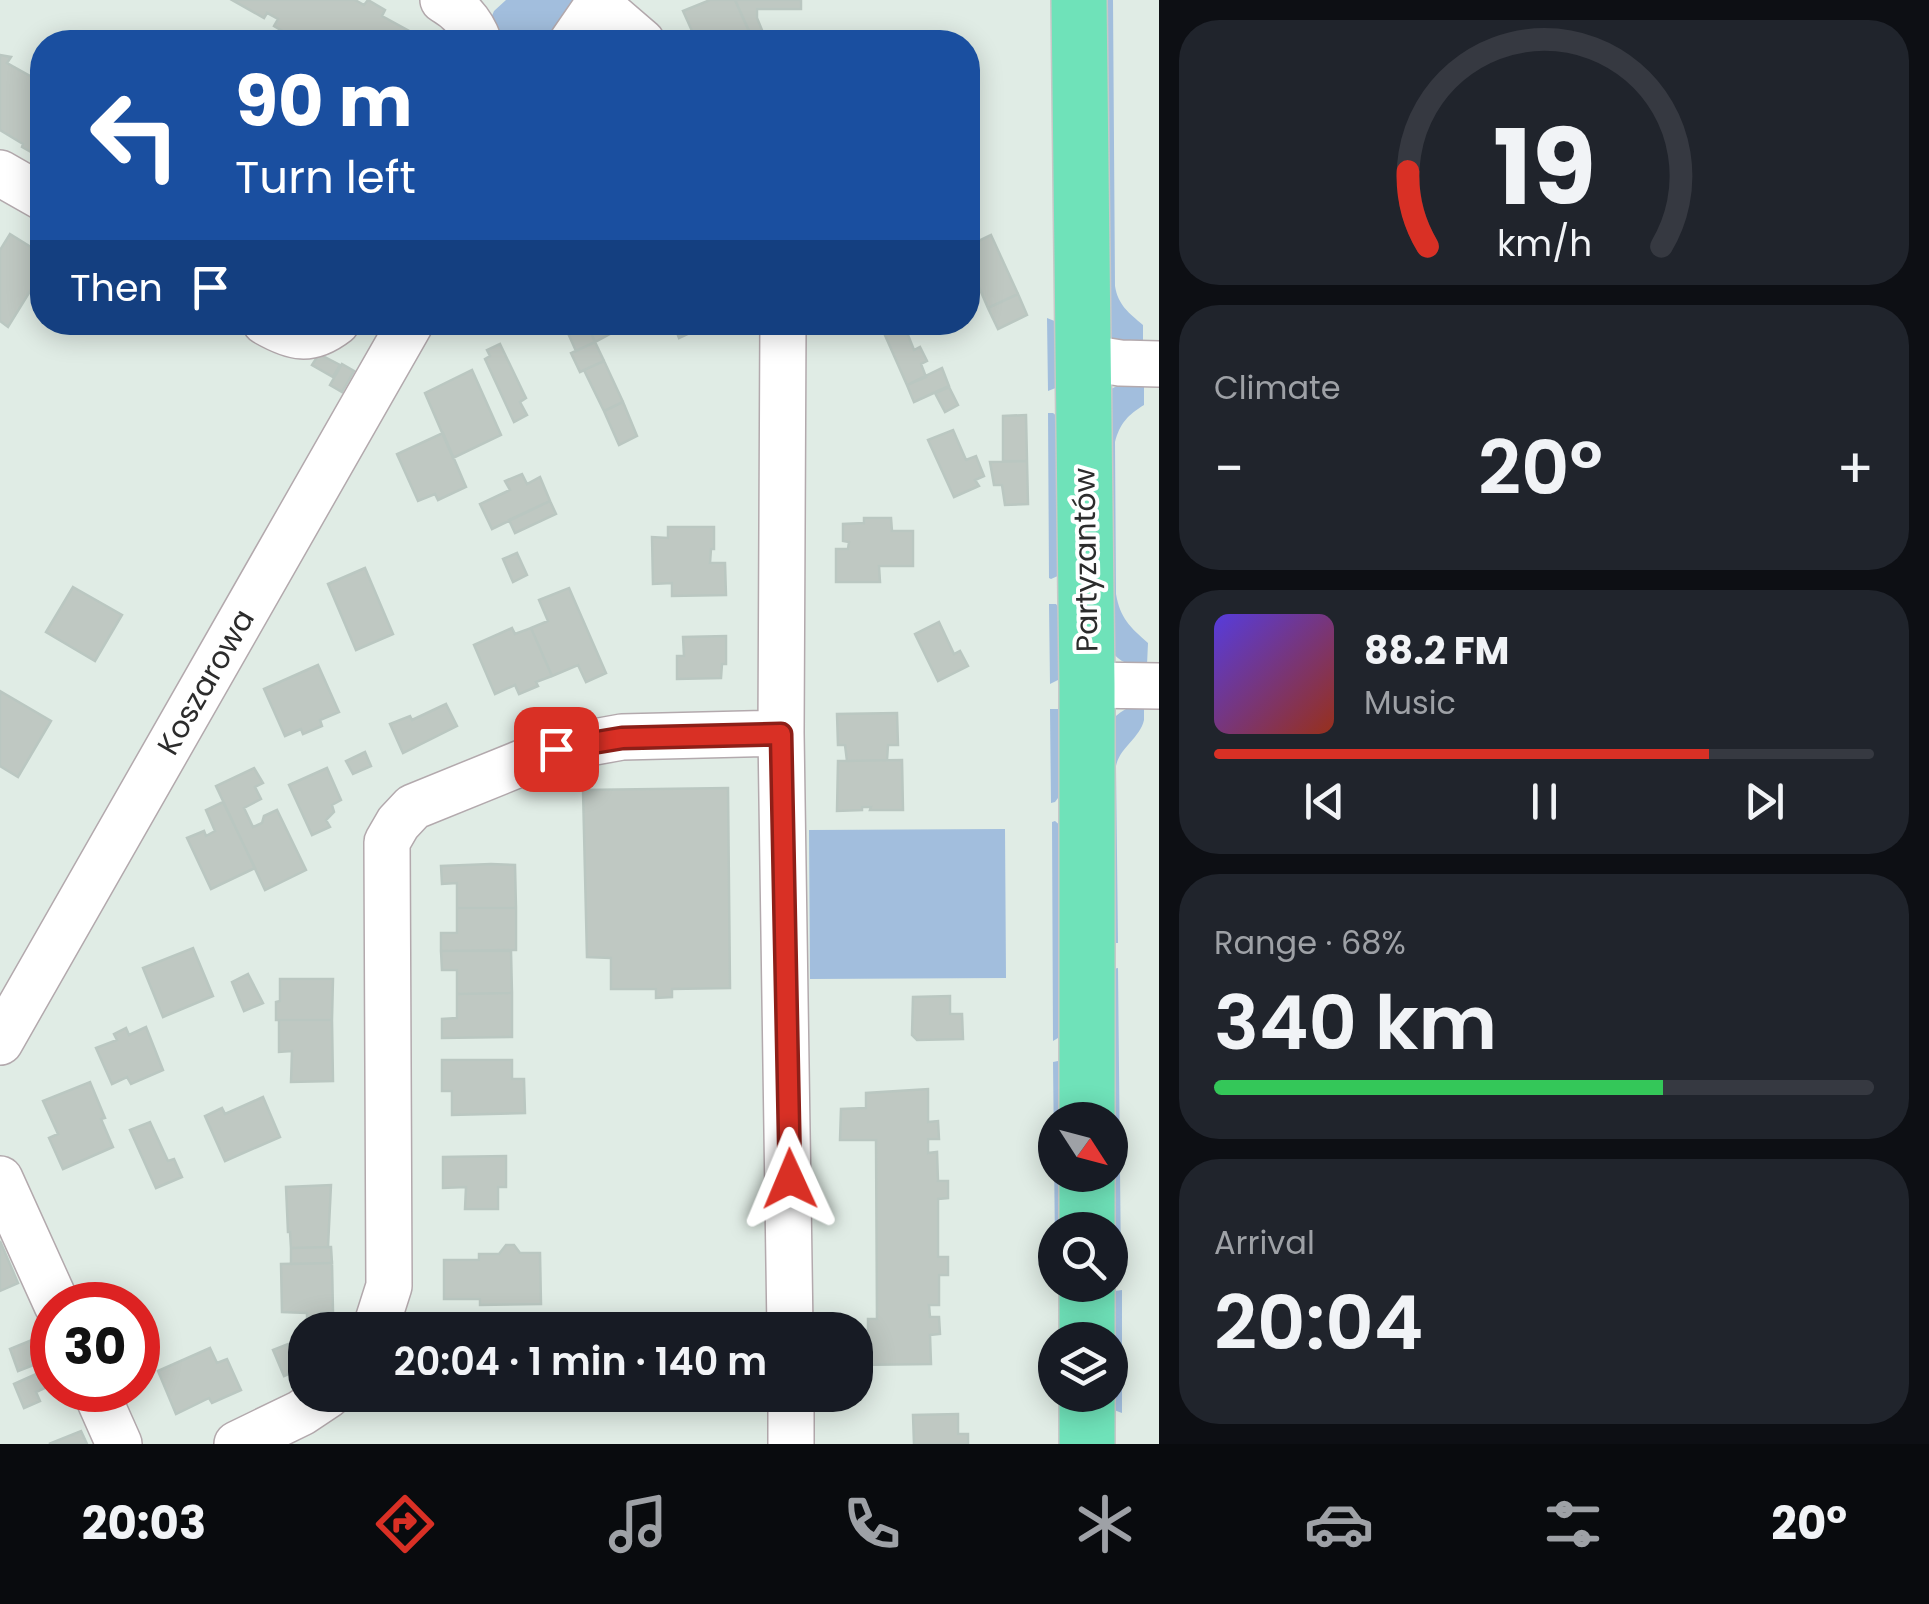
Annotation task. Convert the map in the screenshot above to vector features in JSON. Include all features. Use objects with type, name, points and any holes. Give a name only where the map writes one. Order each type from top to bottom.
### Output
[{"type":"main road","name":"Partyzantów","points":[[1080,0],[1087,1102]]},
{"type":"main road","points":[[1086,1444],[1087,1412]]},
{"type":"street","points":[[443,0],[475,30]]},
{"type":"street","points":[[580,30],[600,2],[629,30]]},
{"type":"street","points":[[0,173],[30,190]]},
{"type":"street","name":"Koszarowa","points":[[0,1042],[404,335]]},
{"type":"street","points":[[784,335],[781,734],[790,1312]]},
{"type":"street","points":[[1083,357],[1159,364]]},
{"type":"street","points":[[1087,685],[1159,686]]},
{"type":"street","points":[[381,1312],[389,1286],[387,842],[398,824],[413,807],[556,749],[622,738],[781,734]]},
{"type":"street","points":[[0,1179],[46,1282]]},
{"type":"street","points":[[105,1412],[119,1444]]},
{"type":"street","points":[[237,1444],[304,1412]]},
{"type":"street","points":[[791,1412],[791,1444]]},
{"type":"shaded area","points":[[506,0],[574,0],[557,30],[496,30],[491,18]]},
{"type":"shaded area","points":[[1102,0],[1113,0],[1115,286],[1121,304],[1143,325],[1143,351],[1115,346],[1106,334]]},
{"type":"shaded area","points":[[1047,318],[1057,322],[1058,387],[1048,391]]},
{"type":"shaded area","points":[[1144,381],[1144,405],[1125,420],[1115,442],[1116,594],[1127,622],[1148,643],[1147,665],[1135,665],[1118,658],[1110,649],[1109,390],[1125,382]]},
{"type":"shaded area","points":[[1048,413],[1058,417],[1060,575],[1051,579],[1049,578]]},
{"type":"shaded area","points":[[1049,604],[1059,608],[1060,679],[1050,684]]},
{"type":"shaded area","points":[[1144,702],[1142,726],[1116,766],[1118,943],[1112,943],[1109,724],[1125,710]]},
{"type":"shaded area","points":[[1050,709],[1061,712],[1061,794],[1051,803]]},
{"type":"shaded area","points":[[1052,822],[1062,827],[1063,1035],[1053,1041]]},
{"type":"shaded area","points":[[1005,829],[1006,978],[810,979],[809,830]]},
{"type":"shaded area","points":[[1118,968],[1119,1102],[1111,1102],[1113,969]]},
{"type":"shaded area","points":[[1053,1062],[1064,1066],[1064,1102],[1053,1102]]},
{"type":"shaded area","points":[[1054,1192],[1065,1192],[1065,1212],[1055,1212]]},
{"type":"shaded area","points":[[1111,1192],[1120,1192],[1120,1212],[1112,1212]]},
{"type":"shaded area","points":[[1113,1302],[1122,1302],[1122,1322],[1113,1322]]},
{"type":"building","points":[[232,0],[355,0],[364,5],[368,0],[385,10],[382,16],[408,30],[281,30],[274,26],[278,19],[267,13],[264,18]]},
{"type":"building","points":[[710,0],[735,0],[748,30],[692,30],[683,11]]},
{"type":"building","points":[[735,0],[801,0],[801,9],[757,9],[762,30],[749,30]]},
{"type":"building","points":[[0,55],[11,57],[7,63],[30,76],[30,151],[0,130]]},
{"type":"building","points":[[10,234],[30,246],[30,291],[8,327],[0,321],[0,250]]},
{"type":"building","points":[[991,235],[1018,294],[988,308],[980,290],[980,240]]},
{"type":"building","points":[[1018,294],[1027,315],[998,329],[988,308]]},
{"type":"building","points":[[569,335],[592,335],[595,342],[576,351]]},
{"type":"building","points":[[885,335],[908,335],[914,350],[920,347],[927,361],[921,364],[926,377],[907,385]]},
{"type":"building","points":[[595,342],[604,361],[580,372],[571,353]]},
{"type":"building","points":[[500,344],[526,398],[520,402],[527,415],[514,422],[485,359],[490,356],[487,350]]},
{"type":"building","points":[[319,354],[340,365],[333,377],[312,365]]},
{"type":"building","points":[[604,361],[623,402],[604,411],[584,370]]},
{"type":"building","points":[[342,364],[354,371],[342,392],[330,385]]},
{"type":"building","points":[[942,368],[949,386],[914,402],[907,385]]},
{"type":"building","points":[[472,370],[501,435],[453,458],[425,393]]},
{"type":"building","points":[[949,387],[958,405],[945,412],[935,393]]},
{"type":"building","points":[[623,402],[637,436],[619,445],[604,411]]},
{"type":"building","points":[[1026,415],[1027,461],[1003,461],[1003,416]]},
{"type":"building","points":[[953,430],[966,460],[976,456],[984,476],[975,480],[979,486],[954,497],[928,440]]},
{"type":"building","points":[[443,433],[466,487],[438,500],[435,494],[418,501],[397,454]]},
{"type":"building","points":[[1027,461],[1028,504],[1005,505],[1002,485],[994,485],[990,462]]},
{"type":"building","points":[[522,474],[527,484],[540,477],[550,501],[492,529],[480,504],[510,490],[505,481]]},
{"type":"building","points":[[550,501],[556,514],[515,533],[509,520]]},
{"type":"building","points":[[864,518],[891,518],[892,531],[913,531],[913,566],[879,566],[880,582],[836,582],[836,549],[848,549],[849,542],[843,541],[843,524],[864,523]]},
{"type":"building","points":[[668,527],[714,527],[710,563],[725,563],[726,595],[672,596],[672,583],[653,584],[652,537],[668,538]]},
{"type":"building","points":[[517,553],[527,575],[513,582],[503,559]]},
{"type":"building","points":[[365,568],[393,634],[356,650],[328,584]]},
{"type":"building","points":[[73,587],[122,615],[95,661],[46,632]]},
{"type":"building","points":[[569,588],[606,673],[586,682],[578,665],[552,676],[531,628],[548,621],[539,600]]},
{"type":"building","points":[[939,622],[954,654],[960,651],[968,666],[938,681],[915,634]]},
{"type":"building","points":[[512,628],[515,634],[531,628],[552,676],[519,694],[515,685],[495,694],[474,645]]},
{"type":"building","points":[[726,636],[726,664],[722,664],[721,678],[677,679],[677,656],[684,656],[683,637]]},
{"type":"building","points":[[318,665],[339,712],[320,720],[322,726],[285,736],[264,689]]},
{"type":"building","points":[[0,691],[51,721],[18,777],[0,766]]},
{"type":"building","points":[[446,704],[457,726],[403,753],[390,724],[410,716],[412,720]]},
{"type":"building","points":[[897,713],[898,745],[888,745],[887,760],[847,761],[845,745],[838,745],[837,714]]},
{"type":"building","points":[[365,752],[371,766],[353,774],[346,761]]},
{"type":"building","points":[[902,760],[903,810],[862,807],[837,811],[838,761]]},
{"type":"building","points":[[254,768],[263,783],[255,787],[261,799],[244,808],[253,827],[277,810],[306,870],[265,890],[216,786]]},
{"type":"building","points":[[327,768],[341,800],[332,805],[334,812],[326,820],[330,827],[312,835],[289,785]]},
{"type":"building","points":[[728,788],[730,988],[672,989],[672,997],[656,998],[656,989],[611,989],[611,958],[587,957],[583,790]]},
{"type":"building","points":[[223,802],[255,868],[211,889],[187,838],[215,831],[206,810]]},
{"type":"building","points":[[515,865],[516,908],[457,908],[457,883],[442,884],[441,866]]},
{"type":"building","points":[[457,908],[516,908],[516,950],[441,951],[441,933],[457,933]]},
{"type":"building","points":[[193,948],[213,996],[163,1017],[143,968]]},
{"type":"building","points":[[441,951],[511,951],[512,993],[457,994],[457,970],[442,970]]},
{"type":"building","points":[[248,974],[263,1003],[244,1011],[232,982]]},
{"type":"building","points":[[280,979],[333,979],[332,1020],[276,1020]]},
{"type":"building","points":[[512,993],[512,1037],[442,1038],[442,1019],[457,1018],[457,994]]},
{"type":"building","points":[[950,996],[950,1014],[962,1014],[963,1039],[917,1040],[912,1035],[913,997]]},
{"type":"building","points":[[279,1020],[332,1020],[333,1081],[291,1082],[292,1051],[279,1052]]},
{"type":"building","points":[[146,1027],[163,1070],[131,1084],[127,1077],[112,1084],[96,1048],[117,1040],[114,1034],[126,1028],[129,1035]]},
{"type":"building","points":[[442,1060],[512,1060],[512,1079],[524,1079],[525,1113],[452,1115],[452,1091],[442,1091]]},
{"type":"building","points":[[90,1082],[113,1147],[63,1169],[49,1138],[58,1134],[43,1101]]},
{"type":"building","points":[[928,1089],[928,1122],[938,1121],[939,1139],[928,1139],[928,1153],[937,1152],[938,1181],[948,1181],[948,1198],[938,1199],[938,1257],[948,1257],[948,1275],[939,1275],[939,1305],[929,1305],[930,1317],[939,1317],[940,1334],[930,1335],[931,1364],[873,1365],[873,1319],[877,1319],[876,1140],[840,1140],[841,1109],[866,1108],[866,1093]]},
{"type":"building","points":[[263,1097],[280,1137],[225,1161],[205,1116],[222,1108],[225,1114]]},
{"type":"building","points":[[150,1122],[168,1161],[174,1159],[182,1177],[156,1188],[130,1130]]},
{"type":"building","points":[[506,1156],[506,1187],[498,1187],[498,1209],[465,1209],[466,1187],[443,1188],[443,1157]]},
{"type":"building","points":[[331,1185],[328,1247],[291,1248],[286,1187]]},
{"type":"building","points":[[0,1241],[18,1283],[0,1291]]},
{"type":"building","points":[[506,1245],[514,1245],[520,1253],[540,1253],[541,1304],[480,1305],[480,1299],[444,1299],[444,1260],[479,1260],[479,1254],[499,1254]]},
{"type":"building","points":[[331,1247],[332,1263],[291,1264],[291,1248]]},
{"type":"building","points":[[332,1263],[333,1312],[282,1312],[281,1264]]},
{"type":"building","points":[[30,1341],[30,1366],[18,1371],[10,1349]]},
{"type":"building","points":[[288,1344],[288,1374],[284,1376],[273,1350]]},
{"type":"building","points":[[210,1348],[217,1363],[227,1359],[241,1390],[212,1403],[209,1398],[176,1414],[160,1370]]},
{"type":"building","points":[[30,1377],[30,1405],[24,1408],[14,1384]]},
{"type":"building","points":[[958,1414],[958,1434],[968,1434],[968,1444],[914,1444],[913,1415]]},
{"type":"building","points":[[81,1431],[87,1444],[49,1444]]},
{"type":"route","points":[[556,749],[622,738],[781,734],[790,1179]]}]
